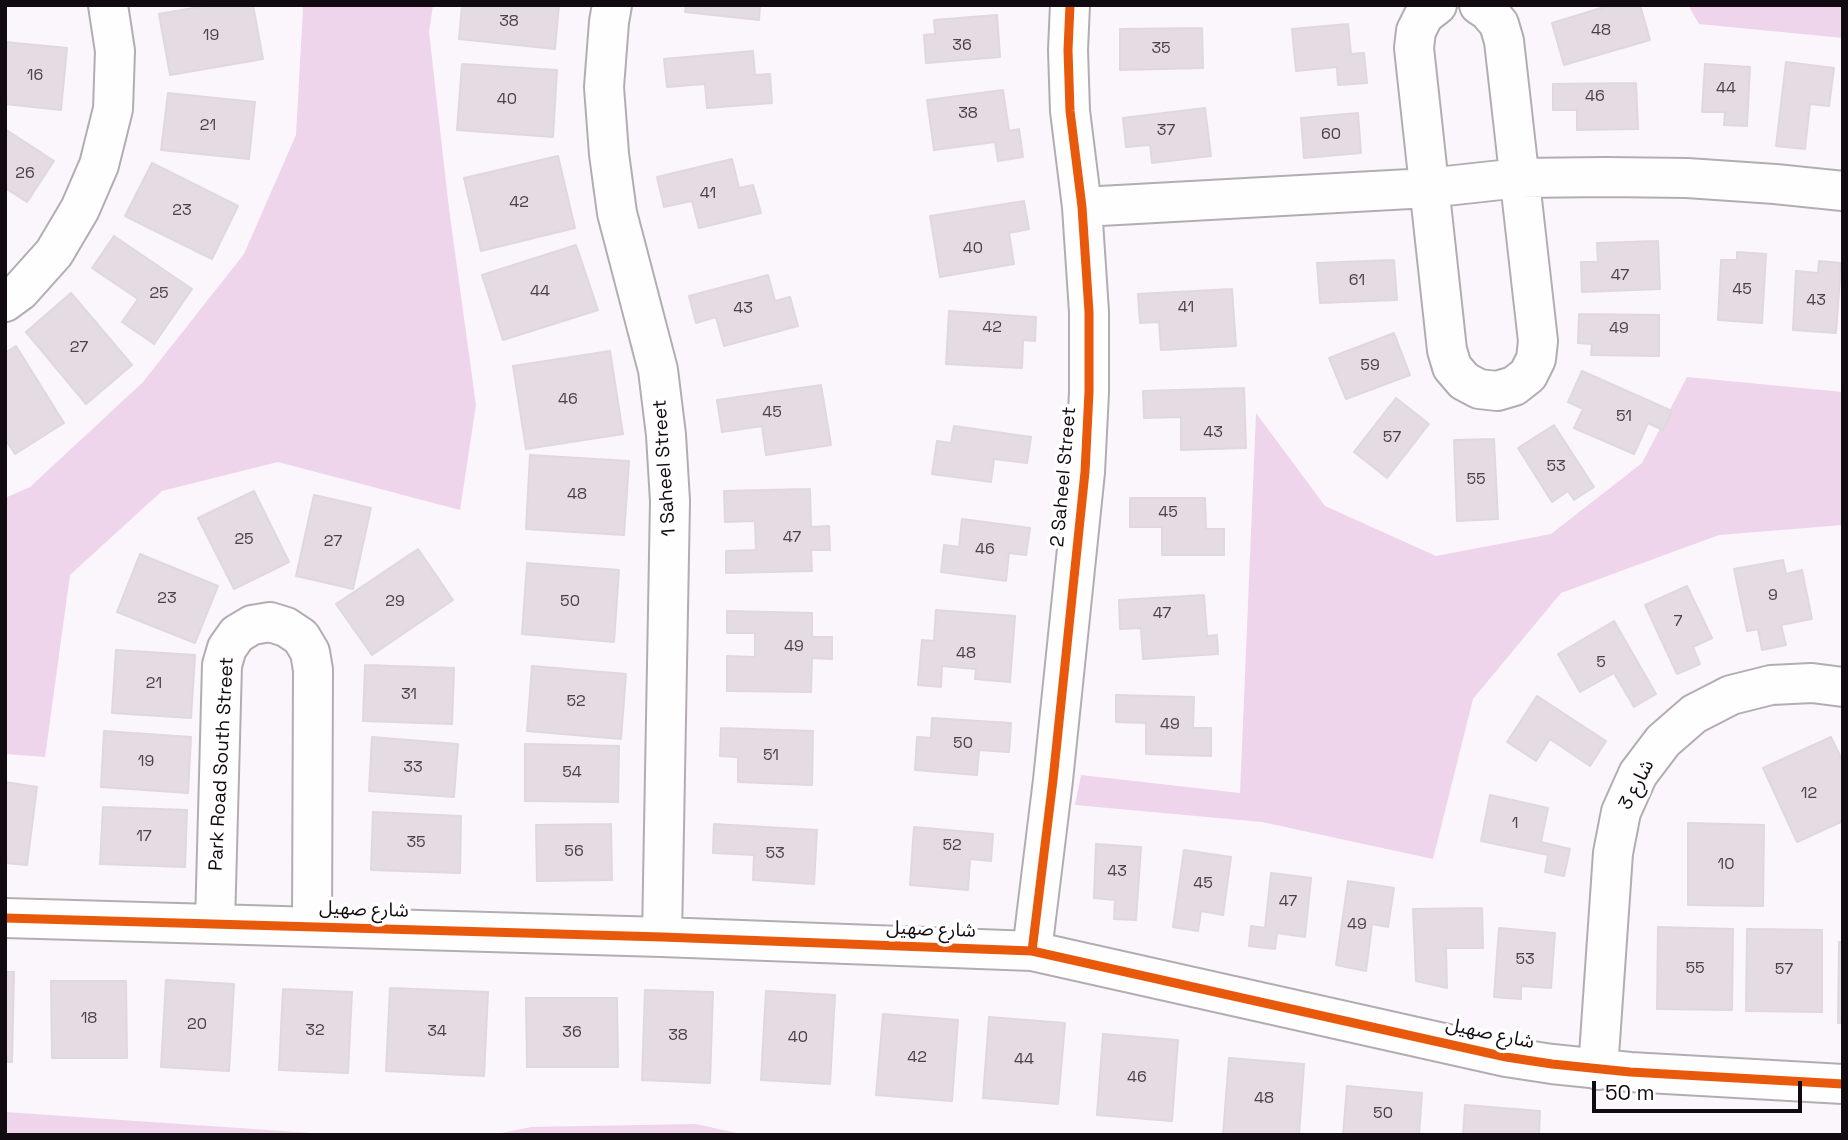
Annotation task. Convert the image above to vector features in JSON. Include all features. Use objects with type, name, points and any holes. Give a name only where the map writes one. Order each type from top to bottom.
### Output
[{"type":"street","points":[[5,302],[20,291],[54,253],[80,209],[99,165],[113,109],[115,51],[108,5]]},
{"type":"street","name":"1 Saheel Street","points":[[612,5],[608,22],[604,87],[609,154],[617,213],[658,370],[670,501],[662,937]]},
{"type":"street","name":"2 Saheel Street","points":[[1032,951],[1085,472],[1089,392],[1089,312],[1082,207],[1070,111],[1070,5]]},
{"type":"street","points":[[1437,5],[1424,15],[1416,30],[1414,48],[1447,350],[1452,367],[1464,381],[1479,389],[1497,391],[1514,386],[1528,374],[1536,359],[1538,341],[1504,41],[1499,24],[1488,10],[1479,5]]},
{"type":"street","points":[[1082,207],[1428,188],[1519,178],[1687,178],[1843,191]]},
{"type":"street","name":"Park Road South Street","points":[[215,924],[222,665],[227,648],[237,634],[252,625],[270,622],[286,627],[301,637],[310,652],[313,670],[313,926]]},
{"type":"street","name":"3 شارع","points":[[1598,1070],[1613,853],[1621,812],[1638,774],[1662,741],[1694,714],[1731,695],[1771,685],[1812,683],[1843,687]]},
{"type":"street","name":"شارع صهيل","points":[[5,918],[662,937],[1032,951],[1506,1057],[1598,1070],[1843,1084]]},
{"type":"shaded area","points":[[301,5],[433,5],[429,32],[449,209],[476,405],[460,510],[278,462],[162,491],[70,575],[45,757],[5,754],[5,498],[30,487],[143,382],[244,254],[296,135],[303,9]]},
{"type":"shaded area","points":[[1688,5],[1843,5],[1843,38],[1699,24]]},
{"type":"shaded area","points":[[1687,377],[1843,392],[1843,525],[1719,535],[1561,593],[1473,699],[1433,859],[1262,822],[1075,805],[1081,775],[1240,793],[1256,413],[1325,506],[1436,556],[1551,534],[1642,463]]},
{"type":"shaded area","points":[[5,1112],[341,1135],[5,1135]]},
{"type":"shaded area","points":[[696,1124],[745,1135],[492,1135],[531,1127]]},
{"type":"building","points":[[210,5],[253,5],[263,59],[170,75],[159,14]]},
{"type":"building","points":[[462,5],[559,5],[555,49],[459,39]]},
{"type":"building","points":[[686,5],[760,5],[759,20],[685,12]]},
{"type":"building","points":[[1611,5],[1640,5],[1650,40],[1564,65],[1552,23]]},
{"type":"building","points":[[997,15],[1000,57],[926,63],[924,35],[935,34],[934,20]]},
{"type":"building","points":[[1348,24],[1351,54],[1364,53],[1367,83],[1338,85],[1337,67],[1296,71],[1292,29]]},
{"type":"building","points":[[1202,28],[1203,68],[1120,70],[1120,29]]},
{"type":"building","points":[[5,42],[67,48],[61,110],[5,104]]},
{"type":"building","points":[[753,51],[755,75],[770,74],[772,103],[707,108],[705,84],[667,87],[664,59]]},
{"type":"building","points":[[1786,62],[1834,68],[1829,106],[1810,104],[1805,149],[1776,146]]},
{"type":"building","points":[[462,64],[557,70],[553,137],[457,130]]},
{"type":"building","points":[[1705,64],[1750,67],[1747,126],[1724,125],[1725,112],[1702,112]]},
{"type":"building","points":[[1636,83],[1638,129],[1577,130],[1577,110],[1553,110],[1553,84]]},
{"type":"building","points":[[1003,90],[1009,131],[1019,129],[1023,157],[998,161],[995,142],[934,150],[927,100]]},
{"type":"building","points":[[168,93],[255,102],[249,159],[161,150]]},
{"type":"building","points":[[1205,108],[1211,156],[1152,163],[1150,145],[1126,147],[1123,118]]},
{"type":"building","points":[[1358,113],[1361,153],[1304,158],[1301,118]]},
{"type":"building","points":[[5,129],[54,161],[27,202],[5,188]]},
{"type":"building","points":[[558,156],[575,228],[481,251],[464,178]]},
{"type":"building","points":[[732,159],[739,188],[753,185],[761,213],[699,228],[692,201],[664,207],[657,177]]},
{"type":"building","points":[[152,163],[238,206],[212,259],[125,216]]},
{"type":"building","points":[[1024,201],[1029,229],[1009,233],[1014,264],[940,277],[930,216]]},
{"type":"building","points":[[114,236],[192,289],[154,344],[122,322],[138,299],[92,268]]},
{"type":"building","points":[[1658,241],[1660,289],[1582,292],[1581,262],[1598,262],[1597,243]]},
{"type":"building","points":[[576,245],[598,310],[503,340],[482,275]]},
{"type":"building","points":[[1737,252],[1766,254],[1762,323],[1718,320],[1721,260],[1737,260]]},
{"type":"building","points":[[1394,260],[1397,300],[1320,303],[1317,263]]},
{"type":"building","points":[[1819,261],[1841,263],[1836,333],[1793,330],[1796,271],[1818,273]]},
{"type":"building","points":[[768,275],[775,301],[790,297],[798,326],[724,346],[716,317],[696,323],[689,296]]},
{"type":"building","points":[[1232,289],[1236,346],[1161,350],[1159,322],[1140,323],[1138,294]]},
{"type":"building","points":[[71,293],[132,365],[86,404],[26,332]]},
{"type":"building","points":[[949,311],[1036,317],[1035,341],[1023,340],[1022,368],[946,364]]},
{"type":"building","points":[[1579,314],[1659,315],[1659,356],[1591,355],[1592,344],[1578,343]]},
{"type":"building","points":[[1394,333],[1410,375],[1346,399],[1329,358]]},
{"type":"building","points":[[16,346],[64,423],[15,454],[5,439],[5,353]]},
{"type":"building","points":[[610,351],[623,434],[526,449],[513,366]]},
{"type":"building","points":[[1582,371],[1672,411],[1663,430],[1648,423],[1634,454],[1574,428],[1583,409],[1568,402]]},
{"type":"building","points":[[821,385],[831,445],[766,455],[762,426],[722,432],[717,400]]},
{"type":"building","points":[[1244,388],[1246,448],[1181,450],[1181,417],[1144,418],[1143,391]]},
{"type":"building","points":[[1396,398],[1429,424],[1387,478],[1354,452]]},
{"type":"building","points":[[1554,425],[1594,487],[1574,500],[1568,491],[1552,502],[1518,448]]},
{"type":"building","points":[[954,426],[1031,437],[1027,463],[994,459],[991,482],[932,474],[937,441],[951,443]]},
{"type":"building","points":[[1494,439],[1498,519],[1457,521],[1454,440]]},
{"type":"building","points":[[530,455],[629,461],[624,535],[526,529]]},
{"type":"building","points":[[810,489],[811,527],[829,526],[830,550],[811,550],[812,571],[726,573],[726,551],[756,550],[755,521],[725,522],[724,491]]},
{"type":"building","points":[[254,491],[289,562],[234,589],[198,518]]},
{"type":"building","points":[[314,495],[371,508],[353,589],[296,576]]},
{"type":"building","points":[[1130,498],[1205,498],[1206,529],[1224,529],[1224,555],[1162,555],[1162,527],[1130,527]]},
{"type":"building","points":[[962,519],[1030,528],[1026,555],[1009,553],[1006,581],[941,572],[944,545],[959,547]]},
{"type":"building","points":[[418,549],[453,600],[372,655],[336,604]]},
{"type":"building","points":[[140,554],[218,586],[195,643],[117,612]]},
{"type":"building","points":[[1783,560],[1786,574],[1802,570],[1812,619],[1781,625],[1786,645],[1762,650],[1758,629],[1747,631],[1734,569]]},
{"type":"building","points":[[527,563],[619,570],[614,642],[522,634]]},
{"type":"building","points":[[1687,586],[1712,638],[1693,647],[1700,664],[1677,674],[1645,605]]},
{"type":"building","points":[[1204,595],[1207,636],[1217,635],[1218,654],[1143,659],[1141,628],[1120,629],[1119,600]]},
{"type":"building","points":[[936,610],[1015,616],[1010,682],[975,679],[976,669],[942,666],[941,687],[918,685],[922,640],[934,641]]},
{"type":"building","points":[[727,611],[812,613],[812,637],[832,637],[832,659],[812,658],[811,692],[727,691],[727,656],[755,657],[755,633],[727,633]]},
{"type":"building","points":[[1614,621],[1656,694],[1634,707],[1614,673],[1580,692],[1558,654]]},
{"type":"building","points":[[116,650],[195,655],[191,718],[112,713]]},
{"type":"building","points":[[365,665],[454,668],[452,724],[363,721]]},
{"type":"building","points":[[532,666],[626,674],[621,739],[527,731]]},
{"type":"building","points":[[1116,695],[1194,697],[1193,728],[1211,728],[1211,756],[1146,754],[1146,723],[1116,722]]},
{"type":"building","points":[[1537,696],[1606,741],[1590,766],[1550,739],[1536,761],[1507,742]]},
{"type":"building","points":[[932,718],[1011,723],[1009,752],[979,750],[977,775],[915,770],[917,737],[931,738]]},
{"type":"building","points":[[721,728],[813,731],[812,785],[738,782],[738,757],[720,756]]},
{"type":"building","points":[[104,731],[191,737],[188,793],[101,787]]},
{"type":"building","points":[[372,737],[458,744],[454,797],[369,791]]},
{"type":"building","points":[[1831,737],[1843,762],[1843,821],[1797,842],[1763,768]]},
{"type":"building","points":[[525,744],[619,746],[618,802],[525,801]]},
{"type":"building","points":[[5,782],[37,787],[27,865],[5,863]]},
{"type":"building","points":[[1490,795],[1548,808],[1541,842],[1570,849],[1564,876],[1545,872],[1548,855],[1481,841]]},
{"type":"building","points":[[103,807],[187,810],[185,867],[100,864]]},
{"type":"building","points":[[373,812],[461,816],[460,873],[371,870]]},
{"type":"building","points":[[1688,823],[1764,825],[1763,906],[1688,905]]},
{"type":"building","points":[[611,824],[612,880],[537,881],[536,825]]},
{"type":"building","points":[[714,824],[817,830],[814,884],[753,880],[754,855],[713,853]]},
{"type":"building","points":[[914,827],[993,834],[991,861],[970,859],[968,890],[910,885]]},
{"type":"building","points":[[1096,844],[1141,847],[1136,920],[1114,919],[1115,900],[1094,898]]},
{"type":"building","points":[[1184,850],[1231,857],[1223,915],[1201,911],[1198,931],[1173,927]]},
{"type":"building","points":[[1271,873],[1311,878],[1305,937],[1277,933],[1275,949],[1249,946],[1251,926],[1265,928]]},
{"type":"building","points":[[1348,881],[1394,888],[1388,927],[1372,924],[1366,971],[1336,965]]},
{"type":"building","points":[[1482,908],[1483,948],[1446,948],[1447,988],[1416,981],[1413,909]]},
{"type":"building","points":[[1658,927],[1733,929],[1732,1010],[1657,1009]]},
{"type":"building","points":[[1499,928],[1555,933],[1551,988],[1521,986],[1521,999],[1494,997]]},
{"type":"building","points":[[1747,929],[1822,930],[1822,1012],[1746,1011]]},
{"type":"building","points":[[1839,942],[1843,942],[1843,1023],[1838,1023]]},
{"type":"building","points":[[5,972],[14,972],[12,1062],[5,1062]]},
{"type":"building","points":[[166,980],[234,984],[229,1071],[161,1067]]},
{"type":"building","points":[[51,981],[126,981],[127,1058],[52,1058]]},
{"type":"building","points":[[390,988],[488,992],[484,1076],[386,1071]]},
{"type":"building","points":[[283,989],[352,992],[348,1073],[279,1070]]},
{"type":"building","points":[[645,990],[713,992],[710,1083],[642,1080]]},
{"type":"building","points":[[766,991],[835,995],[830,1084],[761,1080]]},
{"type":"building","points":[[526,998],[617,998],[618,1067],[527,1067]]},
{"type":"building","points":[[883,1014],[958,1020],[952,1101],[876,1095]]},
{"type":"building","points":[[989,1017],[1065,1023],[1058,1104],[983,1098]]},
{"type":"building","points":[[1103,1034],[1178,1040],[1172,1121],[1097,1115]]},
{"type":"building","points":[[1229,1058],[1304,1064],[1299,1135],[1223,1135]]},
{"type":"building","points":[[1347,1086],[1422,1093],[1419,1135],[1343,1135]]},
{"type":"building","points":[[1465,1105],[1540,1111],[1539,1135],[1463,1135]]},
{"type":"cycle path","points":[[1032,951],[1085,472],[1089,392],[1089,312],[1082,207],[1070,111],[1070,5]]},
{"type":"cycle path","points":[[5,918],[662,937],[1032,951],[1506,1057],[1630,1072],[1843,1084]]}]
